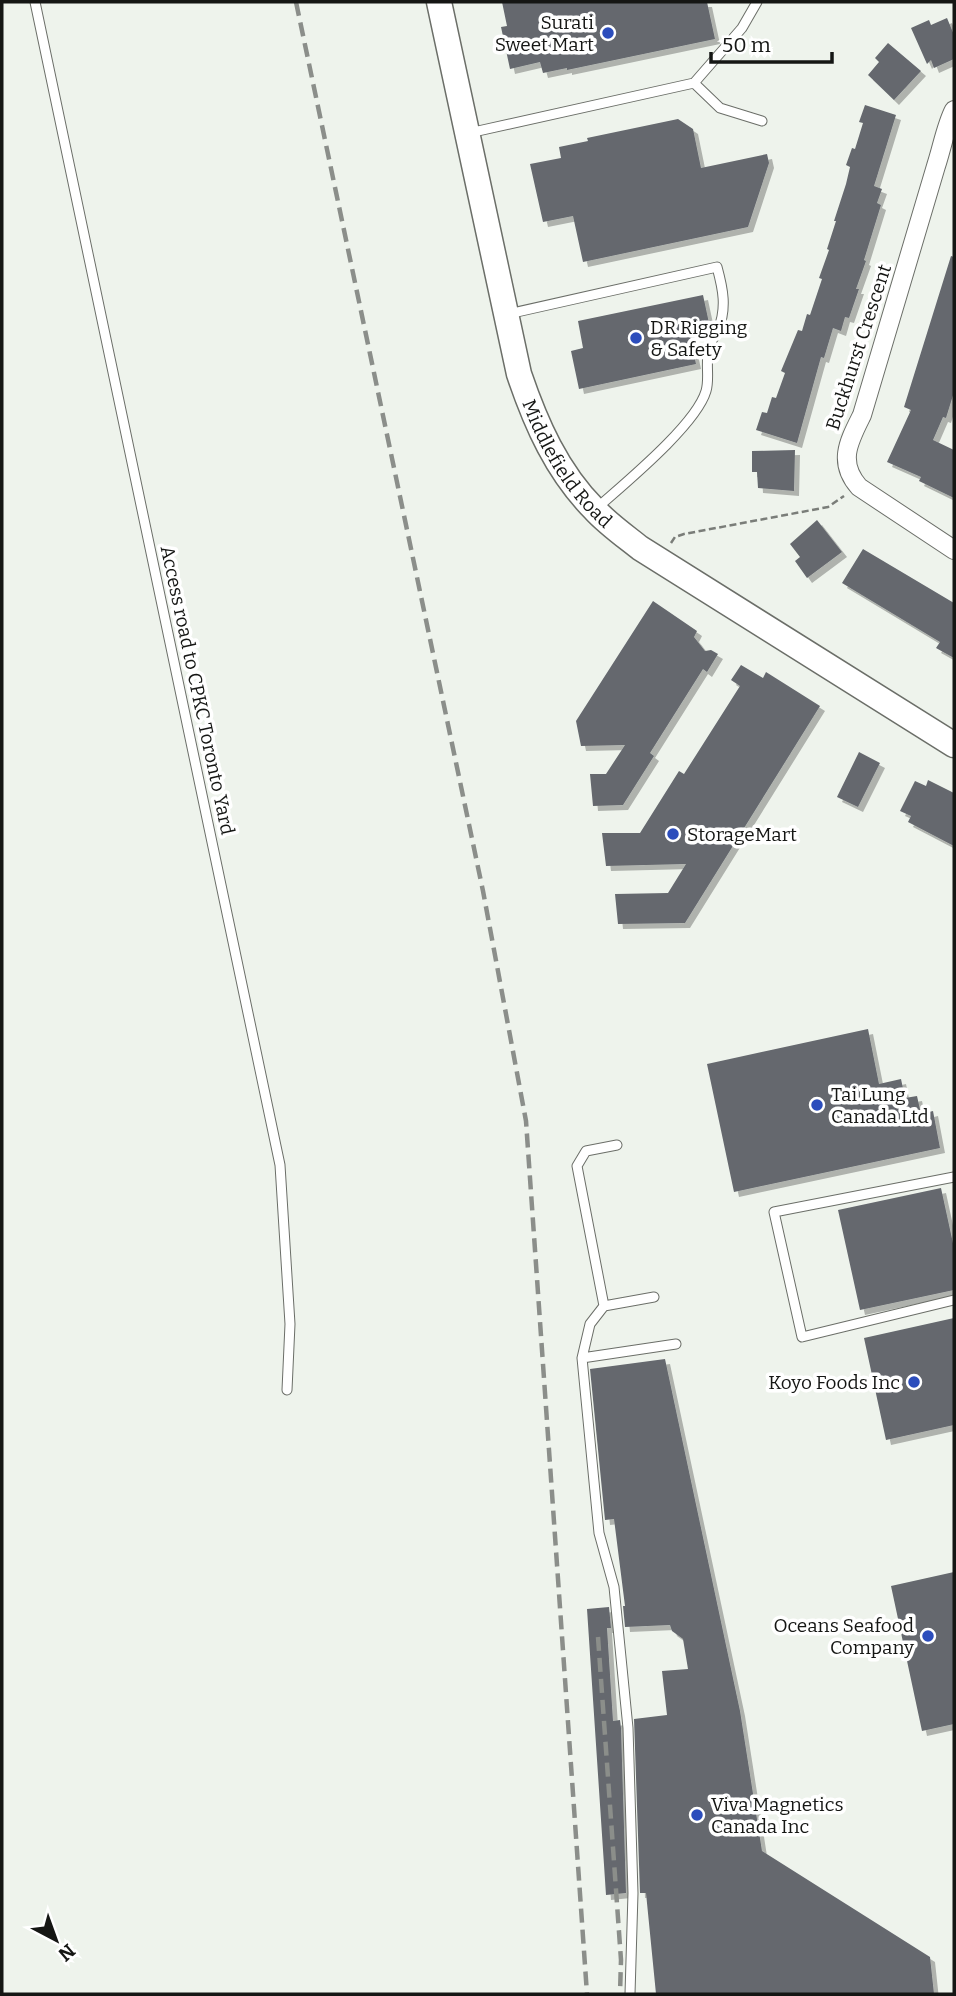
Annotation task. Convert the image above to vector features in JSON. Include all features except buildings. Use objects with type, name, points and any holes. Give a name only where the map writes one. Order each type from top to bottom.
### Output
[{"type":"main road","name":"Middlefield Road","points":[[439,2],[519,374],[531,411],[546,444],[567,476],[595,510],[640,548],[954,746]]},
{"type":"street","name":"Buckhurst Crescent","points":[[954,110],[948,121],[947,134],[862,415],[846,453],[851,478],[859,487],[954,550]]},
{"type":"lane","name":"Access road to CPKC Toronto Yard","points":[[35,2],[280,1165],[290,1324],[287,1390]]},
{"type":"lane","points":[[467,133],[694,83],[742,28],[757,2]]},
{"type":"lane","points":[[694,83],[720,108],[762,121]]},
{"type":"lane","points":[[506,314],[717,267],[725,296],[719,327],[709,346],[707,390],[699,407],[684,428],[595,510]]},
{"type":"lane","points":[[604,1306],[577,1166],[586,1151],[617,1144]]},
{"type":"lane","points":[[954,1177],[774,1212],[802,1336],[954,1300]]},
{"type":"lane","points":[[630,1994],[633,1893],[628,1728],[614,1587],[598,1533],[582,1358],[590,1324],[604,1306],[654,1297]]},
{"type":"lane","points":[[582,1358],[676,1344]]},
{"type":"path","points":[[675,537],[828,507],[836,502]]},
{"type":"railway","points":[[296,2],[483,891],[526,1121],[587,1994]]},
{"type":"railway","points":[[598,1637],[621,1960],[620,1994]]},
{"type":"place","name":"Surati Sweet Mart","points":[[608,33]]},
{"type":"place","name":"DR Rigging & Safety","points":[[636,338]]},
{"type":"place","name":"StorageMart","points":[[673,834]]},
{"type":"place","name":"Tai Lung Canada Ltd","points":[[817,1105]]},
{"type":"place","name":"Koyo Foods Inc","points":[[914,1382]]},
{"type":"place","name":"Oceans Seafood Company","points":[[928,1636]]},
{"type":"place","name":"Viva Magnetics Canada Inc","points":[[697,1815]]}]
